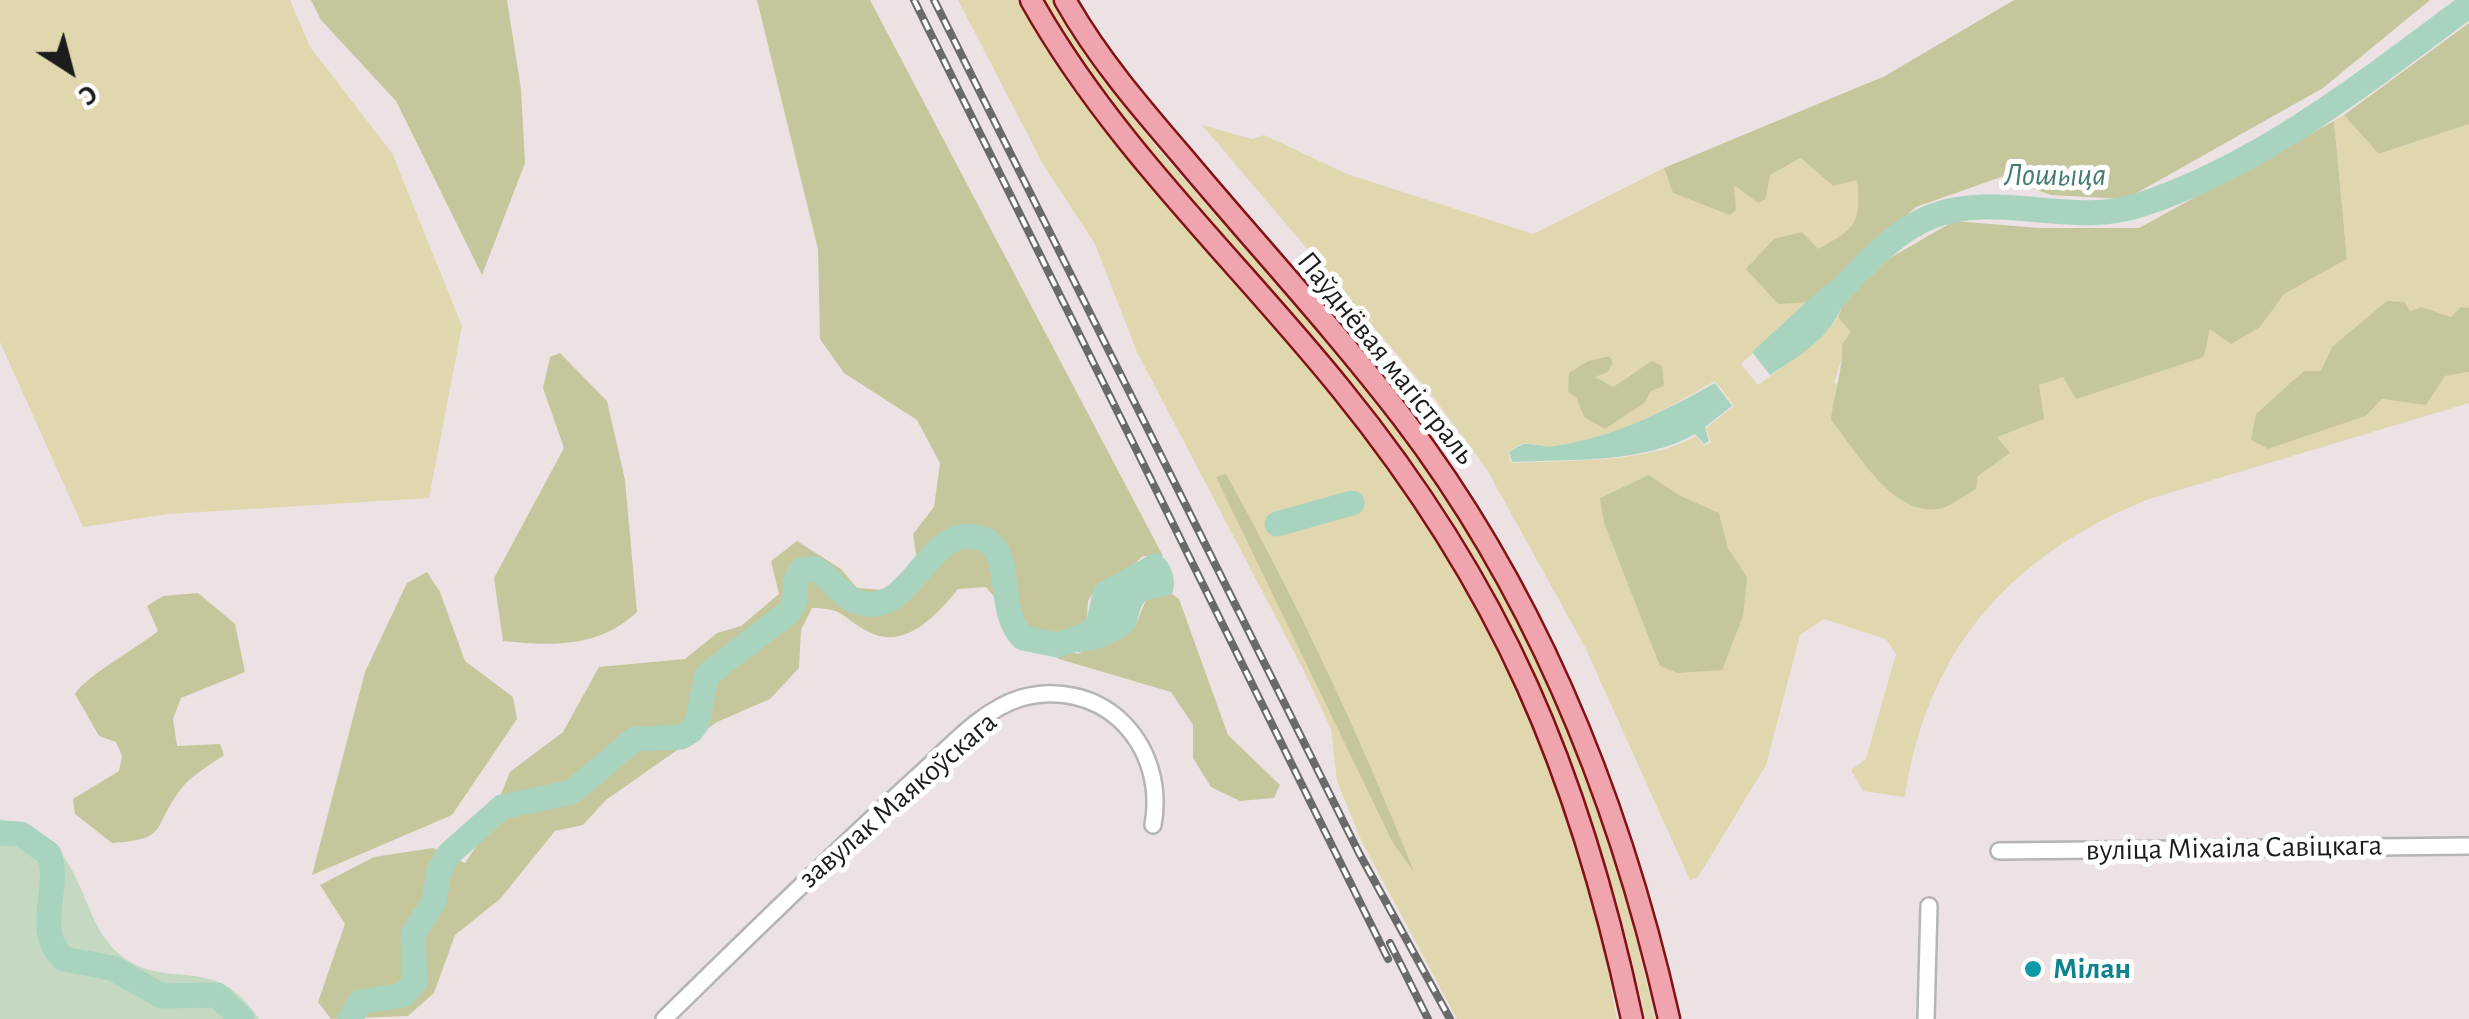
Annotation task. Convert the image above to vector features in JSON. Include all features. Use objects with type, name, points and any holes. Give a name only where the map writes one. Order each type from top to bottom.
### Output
[{"type":"main road","name":"Паўднёвая магістраль","points":[[1031,0],[1060,52],[1100,108],[1339,386],[1419,490],[1463,559],[1536,701],[1577,804],[1606,898],[1632,1019]]},
{"type":"main road","name":"Паўднёвая магістраль","points":[[1065,0],[1120,82],[1401,416],[1490,547],[1555,670],[1602,781],[1635,879],[1669,1019]]},
{"type":"street","name":"завулак Маякоўскага","points":[[664,1019],[853,835],[981,720],[1018,698],[1051,693],[1082,698],[1103,706],[1124,724],[1153,776],[1158,800],[1153,824]]},
{"type":"street","name":"вуліца Міхаіла Савіцкага","points":[[1999,850],[2469,846]]},
{"type":"street","points":[[1926,1019],[1929,906]]},
{"type":"shaded area","points":[[0,0],[290,0],[310,47],[392,153],[462,326],[429,498],[168,514],[83,527],[0,342]]},
{"type":"shaded area","points":[[311,0],[507,0],[521,89],[525,163],[482,275],[396,101],[321,20]]},
{"type":"shaded area","points":[[757,0],[870,0],[1163,556],[1143,556],[1123,574],[1099,583],[1088,601],[1087,618],[1068,642],[1070,651],[1078,654],[1136,624],[1146,600],[1172,594],[1179,599],[1228,735],[1280,785],[1274,798],[1240,801],[1211,787],[1193,758],[1193,725],[1171,692],[1059,659],[1024,633],[986,587],[958,589],[919,628],[894,637],[867,631],[837,612],[812,608],[801,630],[799,668],[770,699],[717,722],[606,800],[583,825],[555,831],[500,899],[455,935],[434,993],[408,1016],[331,1019],[318,1002],[345,924],[320,885],[374,857],[433,848],[465,863],[485,833],[510,772],[563,732],[599,667],[685,659],[717,633],[741,626],[779,594],[771,561],[797,541],[841,569],[857,588],[900,591],[918,567],[913,534],[934,507],[940,463],[917,420],[844,373],[820,339],[818,249]]},
{"type":"shaded area","points":[[958,0],[1017,0],[1051,54],[1126,155],[1333,394],[1411,498],[1480,610],[1538,727],[1588,870],[1617,1019],[1457,1019],[1361,840],[1337,781],[1331,729],[1137,352],[1095,244],[1044,166]]},
{"type":"shaded area","points":[[1041,0],[1054,0],[1122,104],[1367,387],[1470,534],[1550,685],[1582,764],[1610,846],[1655,1019],[1646,1019],[1606,864],[1580,787],[1518,639],[1481,568],[1439,500],[1391,435],[1120,115]]},
{"type":"shaded area","points":[[2014,0],[2430,0],[2323,88],[2126,199],[2051,195],[2001,177],[1916,207],[1810,302],[1778,304],[1746,269],[1774,239],[1802,232],[1818,249],[1848,230],[1857,216],[1857,180],[1833,186],[1801,158],[1770,175],[1766,199],[1758,203],[1734,185],[1736,210],[1730,215],[1673,193],[1664,168],[1885,76]]},
{"type":"shaded area","points":[[2469,23],[2469,124],[2379,154],[2344,115]]},
{"type":"shaded area","points":[[2344,115],[2380,154],[2469,124],[2469,308],[2461,308],[2451,317],[2422,307],[2322,371],[2251,440],[2268,449],[2366,416],[2382,399],[2426,404],[2445,376],[2469,372],[2469,403],[2149,499],[2100,521],[2056,548],[2017,578],[1984,613],[1956,652],[1933,695],[1916,744],[1905,797],[1863,791],[1851,770],[1866,759],[1896,654],[1886,639],[1824,619],[1800,635],[1766,765],[1698,877],[1690,880],[1585,647],[1486,468],[1434,398],[1202,125],[1252,139],[1264,135],[1347,174],[1533,234],[1664,168],[1673,193],[1733,184],[1766,199],[1770,175],[1802,158],[1833,186],[1857,179],[1860,207],[1852,231],[1818,250],[1796,301],[1810,302],[1741,364],[1758,385],[1817,342],[1838,318],[1851,332],[1834,382],[1977,476],[2009,454],[1996,437],[2038,385],[2063,376],[2204,357],[2210,328],[2260,327],[2283,294],[2347,259],[2334,121]],"holes":[[[1608,356],[1613,362],[1595,377],[1613,388],[1637,369],[1584,417],[1576,397],[1588,361]],[[1715,381],[1734,406],[1706,428],[1711,442],[1704,446],[1696,436],[1655,452],[1631,456],[1511,463],[1508,452],[1523,443],[1546,447],[1578,443],[1639,422]],[[1649,475],[1679,495],[1719,513],[1728,548],[1747,577]]]},
{"type":"shaded area","points":[[2334,121],[2347,259],[2284,294],[2260,327],[2231,344],[2210,329],[2204,357],[2076,399],[2063,377],[2039,385],[2044,419],[1997,437],[2010,453],[1978,476],[1976,489],[1942,508],[1925,509],[1893,494],[1831,420],[1842,344],[1851,332],[1838,318],[1844,301],[1890,258],[1954,221],[2039,228],[2139,228]]},
{"type":"shaded area","points":[[1826,284],[1844,301],[1832,325],[1814,344],[1770,375],[1752,352]]},
{"type":"shaded area","points":[[2387,301],[2404,302],[2410,311],[2422,307],[2451,317],[2461,307],[2469,308],[2469,372],[2445,376],[2426,405],[2382,399],[2366,416],[2268,449],[2251,440],[2256,414],[2304,371],[2321,371],[2332,347]]},
{"type":"shaded area","points":[[560,353],[607,401],[625,480],[637,612],[607,632],[574,642],[503,641],[494,578],[564,448],[543,388],[550,357]]},
{"type":"shaded area","points":[[1609,356],[1613,362],[1608,372],[1595,377],[1613,387],[1652,361],[1662,366],[1664,386],[1651,391],[1644,403],[1605,429],[1584,417],[1576,397],[1568,392],[1569,373],[1588,361]]},
{"type":"shaded area","points":[[1715,383],[1732,406],[1705,427],[1709,441],[1704,444],[1695,434],[1652,451],[1629,455],[1512,462],[1509,452],[1523,444],[1550,446],[1597,437],[1656,414]]},
{"type":"shaded area","points":[[1226,474],[1326,670],[1414,872],[1393,843],[1216,477]]},
{"type":"shaded area","points":[[1649,475],[1679,495],[1719,513],[1728,548],[1747,577],[1743,616],[1722,670],[1678,673],[1660,666],[1604,523],[1600,498]]},
{"type":"shaded area","points":[[1155,552],[1171,570],[1172,594],[1145,601],[1135,627],[1120,640],[1092,650],[1070,651],[1071,631],[1087,618],[1094,586]]},
{"type":"shaded area","points":[[427,572],[440,592],[465,661],[513,697],[517,719],[452,815],[312,875],[365,672],[407,583]]},
{"type":"shaded area","points":[[198,593],[235,624],[245,672],[181,698],[173,719],[177,746],[220,744],[224,755],[184,785],[151,835],[112,843],[75,814],[73,799],[119,771],[122,756],[116,742],[99,736],[75,694],[101,670],[158,631],[147,606],[163,596]]},
{"type":"shaded area","points":[[0,819],[36,833],[55,847],[73,872],[99,929],[118,953],[154,971],[208,978],[225,985],[259,1019],[0,1019]]},
{"type":"waterway","name":"Лошыца","points":[[1816,314],[1883,248],[1930,217],[1981,207],[2114,211],[2185,188],[2312,118],[2469,5]]},
{"type":"waterway","name":"Лошыца","points":[[1277,524],[1352,503]]},
{"type":"waterway","name":"Лошыца","points":[[350,1019],[360,1002],[403,995],[415,982],[413,934],[434,902],[439,871],[449,854],[502,807],[572,792],[635,739],[681,737],[691,731],[697,723],[707,675],[788,613],[802,570],[816,569],[852,599],[877,604],[906,586],[946,544],[962,537],[980,538],[998,554],[1009,612],[1023,638],[1058,645],[1097,631]]},
{"type":"waterway","name":"Лошыца","points":[[0,833],[21,834],[49,854],[50,935],[64,959],[112,968],[162,996],[217,995],[242,1019]]},
{"type":"railway","points":[[914,0],[1388,959]]},
{"type":"railway","points":[[934,0],[1359,853],[1450,1019]]},
{"type":"railway","points":[[1390,943],[1428,1019]]},
{"type":"place","name":"Мілан","points":[[2033,969]]}]
